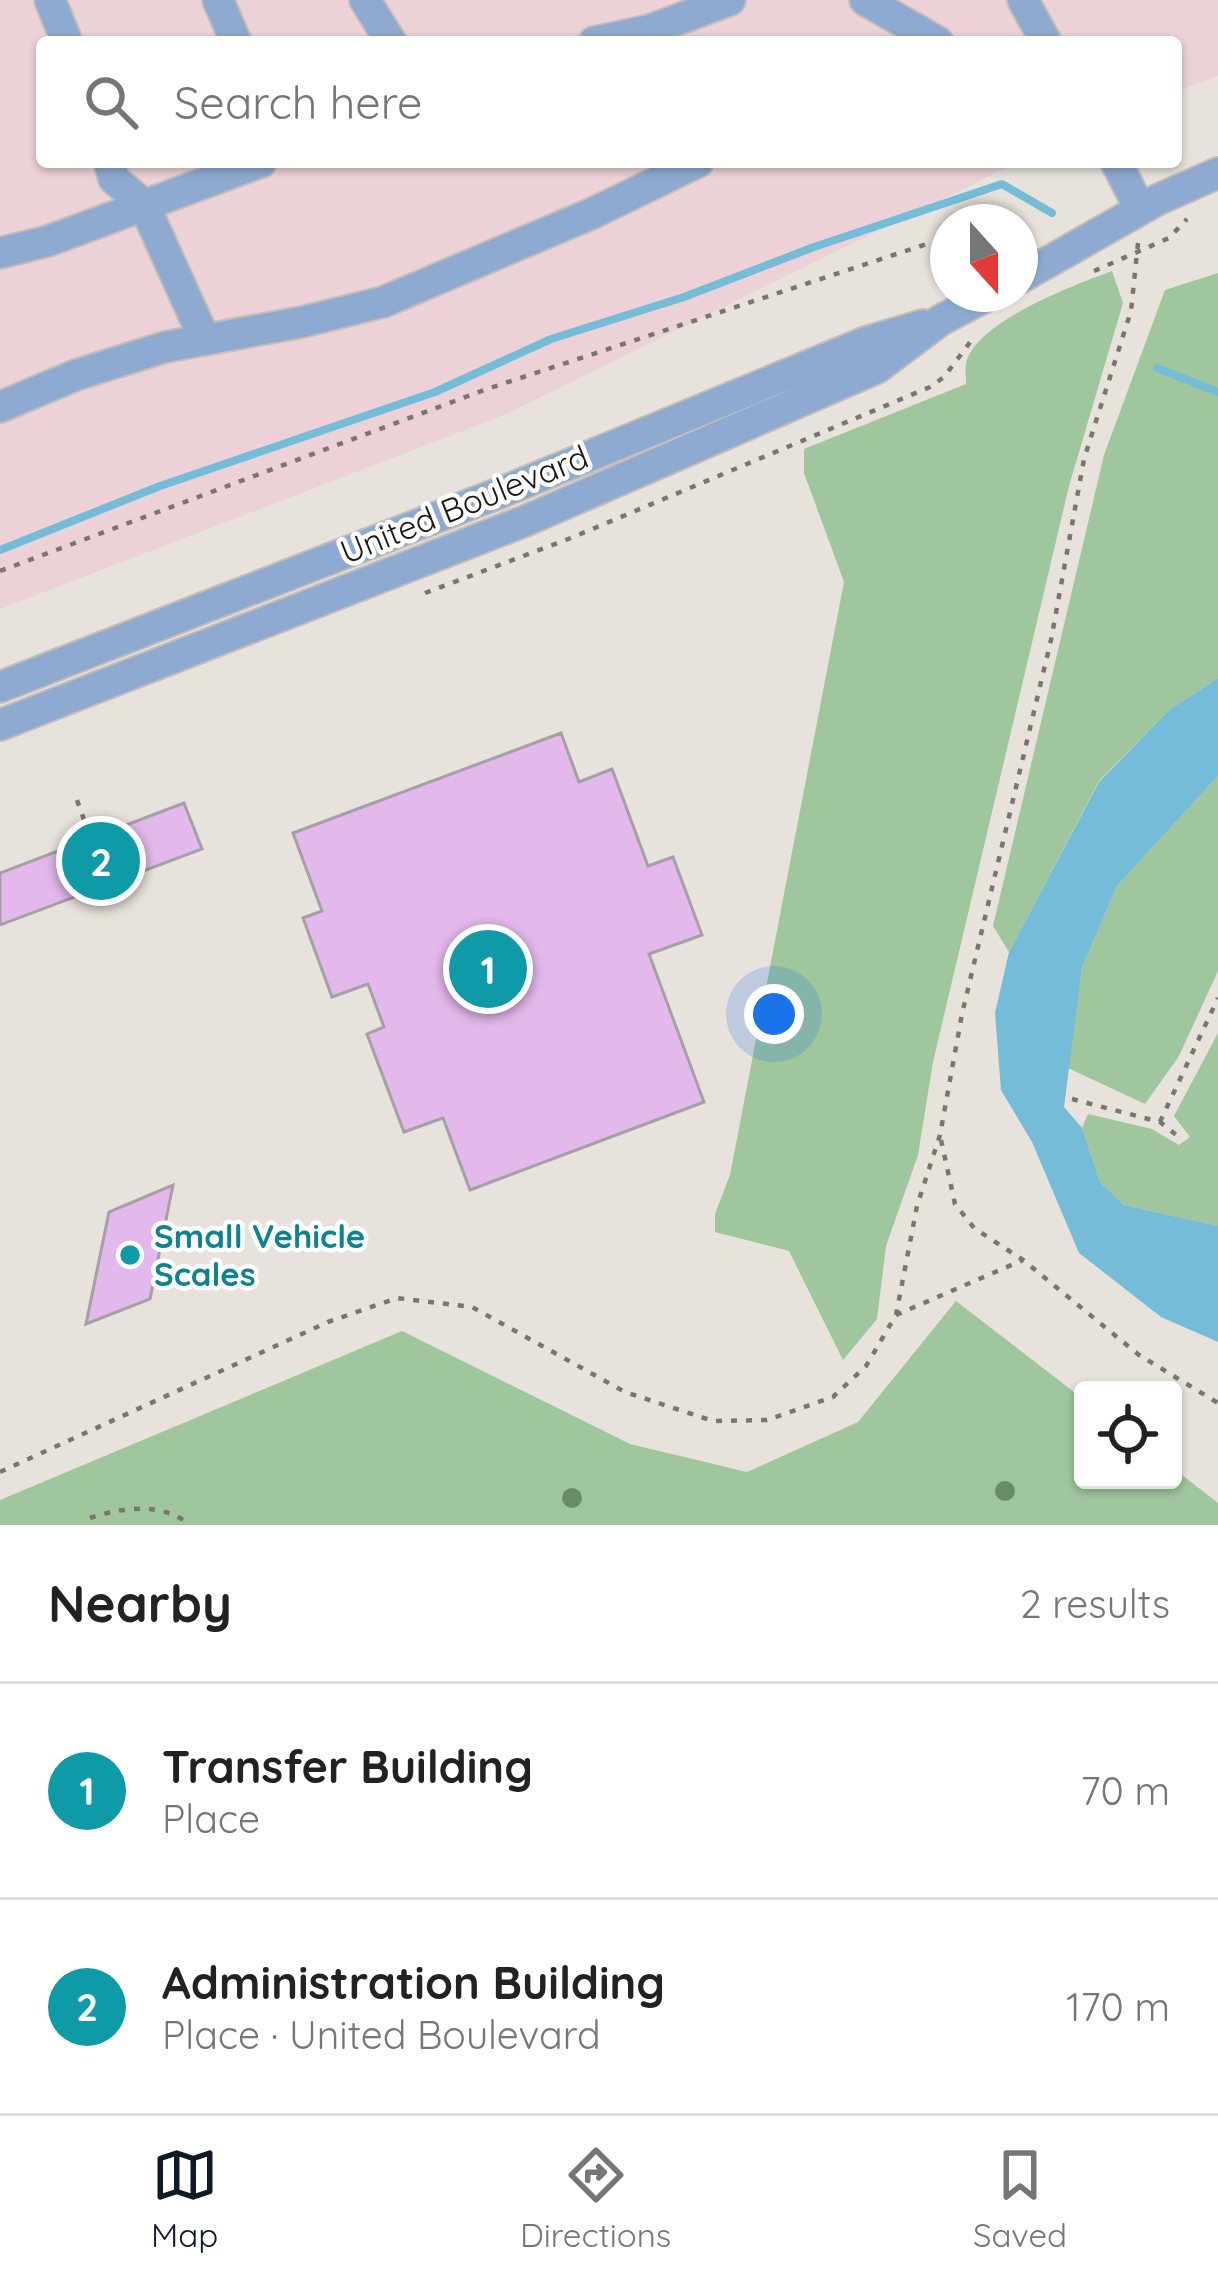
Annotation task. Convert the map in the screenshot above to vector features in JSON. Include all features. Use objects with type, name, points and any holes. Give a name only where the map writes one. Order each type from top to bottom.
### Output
[{"type":"street","points":[[50,0],[65,36]]},
{"type":"street","points":[[218,0],[233,36]]},
{"type":"street","points":[[365,0],[387,36]]},
{"type":"street","points":[[622,36],[730,0]]},
{"type":"street","points":[[865,0],[928,36]]},
{"type":"street","points":[[916,0],[935,36]]},
{"type":"street","points":[[1023,0],[1043,36]]},
{"type":"street","points":[[111,168],[114,179],[144,205],[205,340]]},
{"type":"street","points":[[0,253],[48,241],[245,168]]},
{"type":"street","points":[[0,407],[76,375],[165,347],[383,302],[593,213],[686,168]]},
{"type":"street","points":[[1119,168],[1140,209]]},
{"type":"street","points":[[1185,203],[1218,173]]},
{"type":"street","points":[[1038,268],[1140,209],[1185,203],[1218,186]]},
{"type":"street","name":"United Boulevard","points":[[0,687],[507,490],[866,342],[979,312]]},
{"type":"street","name":"United Boulevard","points":[[0,725],[525,521],[878,368],[941,320]]},
{"type":"path","points":[[1078,278],[1169,238],[1185,203]]},
{"type":"path","points":[[0,1472],[328,1322],[398,1298],[472,1307],[625,1392],[713,1421],[767,1420],[833,1397],[866,1366],[896,1315],[917,1207],[940,1135],[962,1014],[1051,640],[1084,459],[1130,311],[1140,209]]},
{"type":"path","points":[[0,572],[487,389],[930,243]]},
{"type":"path","points":[[930,387],[944,377],[988,312]]},
{"type":"path","points":[[77,800],[88,831]]},
{"type":"path","points":[[1160,1122],[1218,998]]},
{"type":"path","points":[[1072,1099],[1160,1122],[1179,1137]]},
{"type":"path","points":[[940,1135],[955,1204],[974,1228],[1023,1260],[1139,1355],[1218,1402]]},
{"type":"path","points":[[896,1315],[1023,1260]]},
{"type":"path","points":[[90,1518],[130,1508],[159,1511],[190,1525]]},
{"type":"shaded area","points":[[0,0],[1218,0],[1218,76],[1182,90],[1182,36],[36,36],[36,168],[1006,168],[502,416],[0,609]]},
{"type":"green space","points":[[1112,271],[1123,303],[1069,486],[933,1062],[918,1155],[886,1246],[877,1319],[843,1360],[789,1251],[715,1232],[715,1214],[730,1175],[844,582],[804,473],[804,449],[966,384],[966,364],[987,334],[1020,312],[1038,312],[1038,303]]},
{"type":"green space","points":[[1218,273],[1218,678],[1169,710],[1099,781],[1009,952],[993,926],[1104,455],[1165,290]]},
{"type":"green space","points":[[1218,776],[1218,971],[1179,1056],[1145,1104],[1068,1068],[1082,968],[1117,886]]},
{"type":"green space","points":[[1218,1033],[1218,1226],[1124,1205],[1100,1182],[1082,1128],[1088,1114],[1152,1129],[1179,1145],[1190,1137],[1174,1116]]},
{"type":"green space","points":[[956,1301],[1074,1392],[1074,1489],[1182,1489],[1182,1475],[1218,1503],[1218,1525],[0,1525],[0,1500],[402,1331],[630,1444],[747,1472],[858,1422]]},
{"type":"water","points":[[1218,678],[1218,776],[1117,886],[1082,968],[1064,1107],[1082,1128],[1100,1182],[1124,1205],[1218,1226],[1218,1342],[1161,1317],[1079,1253],[1032,1142],[1001,1090],[995,1013],[1009,952],[1099,782],[1169,710]]},
{"type":"building","points":[[561,733],[579,782],[612,769],[648,866],[673,857],[702,935],[649,954],[704,1102],[470,1190],[443,1118],[404,1132],[367,1034],[384,1027],[368,984],[332,997],[303,918],[322,911],[293,833]]},
{"type":"building","points":[[184,803],[202,849],[0,925],[0,873]]},
{"type":"building","name":"Small Vehicle Scales","points":[[173,1185],[150,1299],[86,1324],[109,1212]]},
{"type":"waterway","points":[[0,550],[160,486],[435,392],[551,339],[1002,184],[1052,213]]},
{"type":"waterway","points":[[1157,368],[1218,392]]},
{"type":"place","name":"Administration Building","points":[[101,861]]},
{"type":"place","name":"Transfer Building","points":[[488,969]]},
{"type":"place","name":"Small Vehicle Scales","points":[[130,1255]]}]
